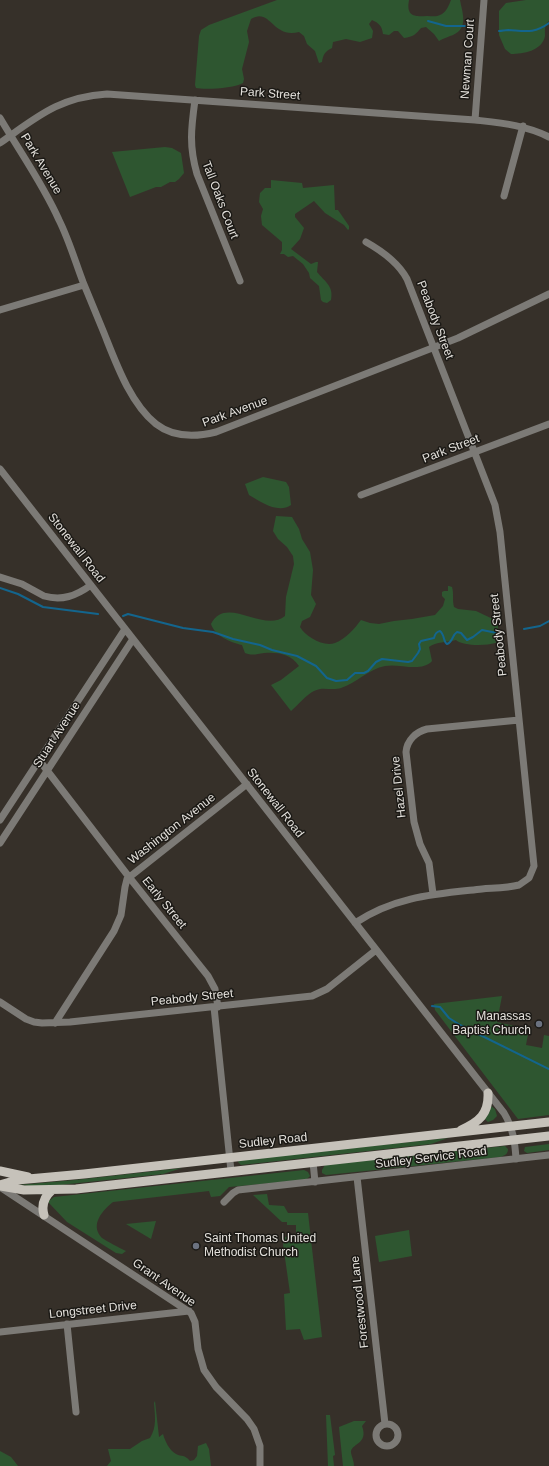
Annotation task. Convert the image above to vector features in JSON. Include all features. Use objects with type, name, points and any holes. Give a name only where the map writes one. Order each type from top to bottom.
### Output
[{"type":"main road","points":[[454,1133],[466,1128],[482,1116],[487,1106],[488,1093]]},
{"type":"main road","name":"Sudley Road","points":[[0,1186],[17,1180],[230,1158],[549,1122]]},
{"type":"main road","name":"Sudley Road","points":[[0,1186],[24,1190],[76,1189],[549,1136]]},
{"type":"main road","points":[[0,1171],[37,1179]]},
{"type":"main road","points":[[44,1215],[43,1205],[45,1198],[52,1190]]},
{"type":"street","name":"Newman Court","points":[[475,120],[484,0]]},
{"type":"street","name":"Park Street","points":[[0,143],[54,106],[79,97],[106,94],[475,120],[523,126],[549,137]]},
{"type":"street","name":"Tall Oaks Court","points":[[194,100],[190,134],[193,160],[197,174],[240,281]]},
{"type":"street","name":"Park Avenue","points":[[0,118],[34,173],[60,220],[84,285],[119,371],[126,384],[149,418],[165,429],[181,435],[204,435],[216,432],[434,348],[549,294]]},
{"type":"street","points":[[504,196],[523,126]]},
{"type":"street","name":"Peabody Street","points":[[355,923],[388,905],[404,900],[434,894],[514,887],[524,882],[533,872],[534,866],[498,517],[475,452],[403,271],[389,257],[366,242]]},
{"type":"street","points":[[0,310],[84,285]]},
{"type":"street","name":"Park Street","points":[[361,495],[549,424]]},
{"type":"street","name":"Stonewall Road","points":[[0,469],[504,1113],[511,1127],[515,1140],[516,1159]]},
{"type":"street","points":[[0,577],[11,579],[49,598],[67,597],[82,592],[91,585]]},
{"type":"street","name":"Stuart Avenue","points":[[0,820],[125,629]]},
{"type":"street","name":"Stuart Avenue","points":[[0,843],[133,639]]},
{"type":"street","name":"Hazel Drive","points":[[434,894],[429,863],[420,844],[414,822],[406,752],[407,745],[413,736],[427,729],[519,720]]},
{"type":"street","name":"Early Street","points":[[39,760],[129,877],[208,976],[215,989],[231,1171]]},
{"type":"street","name":"Washington Avenue","points":[[55,1023],[114,932],[122,915],[126,882],[129,877],[247,784]]},
{"type":"street","points":[[0,820],[11,827]]},
{"type":"street","name":"Peabody Street","points":[[0,1002],[26,1019],[42,1024],[312,996],[327,989],[376,950]]},
{"type":"street","name":"Sudley Service Road","points":[[224,1202],[238,1190],[549,1155]]},
{"type":"street","points":[[313,1162],[315,1182]]},
{"type":"street","name":"Forestwood Lane","points":[[356,1177],[385,1424]]},
{"type":"street","name":"Grant Avenue","points":[[0,1186],[193,1315],[198,1349],[204,1370],[213,1383],[247,1419],[254,1429],[260,1446],[260,1466]]},
{"type":"street","name":"Longstreet Drive","points":[[0,1332],[189,1311]]},
{"type":"street","points":[[67,1324],[76,1412]]},
{"type":"green space","points":[[277,0],[409,0],[408,5],[410,12],[415,16],[439,16],[446,11],[451,0],[460,0],[463,24],[458,32],[439,41],[426,27],[421,28],[414,35],[407,38],[404,38],[398,31],[394,31],[389,35],[383,34],[380,25],[372,20],[369,24],[373,31],[372,38],[360,42],[346,39],[333,42],[332,48],[326,52],[322,62],[319,63],[315,51],[307,44],[304,36],[299,32],[290,33],[283,31],[263,17],[258,16],[251,19],[247,31],[249,42],[242,69],[244,79],[243,83],[220,88],[196,88],[199,36],[201,30],[209,25]]},
{"type":"green space","points":[[526,0],[549,0],[549,21],[546,26],[545,36],[540,45],[531,51],[511,54],[505,49],[499,35],[499,11],[506,3]]},
{"type":"green space","points":[[165,147],[172,148],[181,153],[184,173],[175,182],[170,182],[161,187],[156,187],[130,197],[112,152]]},
{"type":"green space","points":[[271,180],[302,183],[303,188],[334,185],[335,210],[338,210],[349,226],[349,229],[348,230],[344,225],[325,213],[314,201],[295,214],[295,217],[304,228],[300,239],[291,249],[311,264],[318,262],[317,272],[328,284],[332,295],[331,300],[327,303],[321,300],[319,286],[310,278],[309,273],[303,264],[293,256],[288,257],[284,254],[280,254],[282,250],[282,242],[262,225],[261,216],[263,209],[259,202],[260,193],[265,188],[271,188]]},
{"type":"green space","points":[[263,477],[286,482],[289,487],[291,505],[275,508],[264,504],[249,495],[245,484]]},
{"type":"green space","points":[[276,516],[292,517],[310,552],[313,570],[311,595],[316,604],[310,617],[302,621],[300,627],[311,638],[325,644],[330,644],[339,641],[346,636],[361,620],[379,624],[435,615],[443,606],[445,599],[442,596],[442,592],[448,591],[448,586],[452,587],[454,607],[458,609],[476,611],[497,621],[500,639],[496,643],[486,645],[474,645],[456,640],[435,644],[429,647],[432,661],[427,665],[416,667],[391,665],[379,668],[347,686],[314,691],[305,697],[291,711],[271,685],[281,680],[299,666],[296,662],[288,656],[279,654],[264,653],[252,655],[245,653],[242,645],[219,635],[211,624],[218,616],[226,613],[235,613],[267,621],[276,620],[285,616],[286,597],[294,564],[293,556],[273,531]]},
{"type":"green space","points":[[502,996],[497,1022],[529,1029],[526,1045],[542,1048],[544,1035],[549,1036],[549,1115],[518,1119],[435,1010],[434,1004]]},
{"type":"green space","points":[[491,1106],[495,1109],[497,1116],[488,1122],[485,1119]]},
{"type":"green space","points":[[448,1138],[431,1144],[241,1165],[238,1162],[239,1160]]},
{"type":"green space","points":[[549,1144],[549,1150],[527,1153],[524,1151],[525,1147]]},
{"type":"green space","points":[[505,1146],[508,1149],[507,1152],[501,1157],[326,1175],[322,1173],[325,1165]]},
{"type":"green space","points":[[182,1168],[163,1174],[41,1187],[18,1185],[75,1180]]},
{"type":"green space","points":[[304,1170],[308,1172],[310,1176],[305,1180],[229,1187],[220,1196],[211,1197],[209,1191],[113,1202],[102,1213],[97,1222],[97,1227],[101,1237],[126,1251],[122,1254],[116,1253],[67,1222],[49,1203],[49,1201],[54,1197]]},
{"type":"green space","points":[[267,1194],[269,1205],[284,1206],[288,1213],[308,1213],[322,1337],[304,1340],[300,1329],[286,1330],[284,1294],[290,1293],[283,1244],[285,1237],[296,1235],[296,1225],[287,1225],[287,1222],[282,1222],[253,1195]]},
{"type":"green space","points":[[156,1221],[151,1239],[126,1224]]},
{"type":"green space","points":[[409,1230],[412,1256],[379,1262],[375,1236]]},
{"type":"green space","points":[[155,1401],[159,1437],[163,1434],[171,1450],[176,1454],[185,1456],[190,1461],[194,1460],[197,1456],[198,1446],[206,1443],[209,1449],[211,1466],[107,1466],[111,1461],[108,1449],[130,1449],[142,1441],[150,1438],[155,1426]]},
{"type":"green space","points":[[326,1415],[330,1415],[335,1455],[333,1456],[334,1466],[328,1466]]},
{"type":"green space","points":[[354,1421],[366,1421],[362,1426],[363,1437],[351,1450],[354,1466],[343,1466],[339,1427]]},
{"type":"green space","points":[[0,1451],[11,1457],[18,1466],[0,1466]]},
{"type":"waterway","points":[[428,21],[446,26],[465,26]]},
{"type":"waterway","points":[[499,31],[534,30],[539,29],[549,23]]},
{"type":"waterway","points":[[0,588],[18,594],[43,607],[98,614]]},
{"type":"waterway","points":[[123,616],[128,614],[183,628],[213,632],[233,639],[297,656],[316,666],[327,678],[336,681],[347,680],[355,673],[364,673],[368,671],[376,662],[382,659],[408,662],[412,661],[420,649],[419,644],[421,641],[434,638],[436,633],[440,631],[443,634],[447,644],[457,632],[461,633],[467,640],[482,630],[497,633]]},
{"type":"waterway","points":[[524,629],[540,626],[549,621]]},
{"type":"waterway","points":[[432,1006],[440,1007],[449,1018],[460,1025],[549,1069]]},
{"type":"place","name":"Manassas Baptist Church","points":[[539,1024]]},
{"type":"place","name":"Saint Thomas United Methodist Church","points":[[196,1246]]}]
